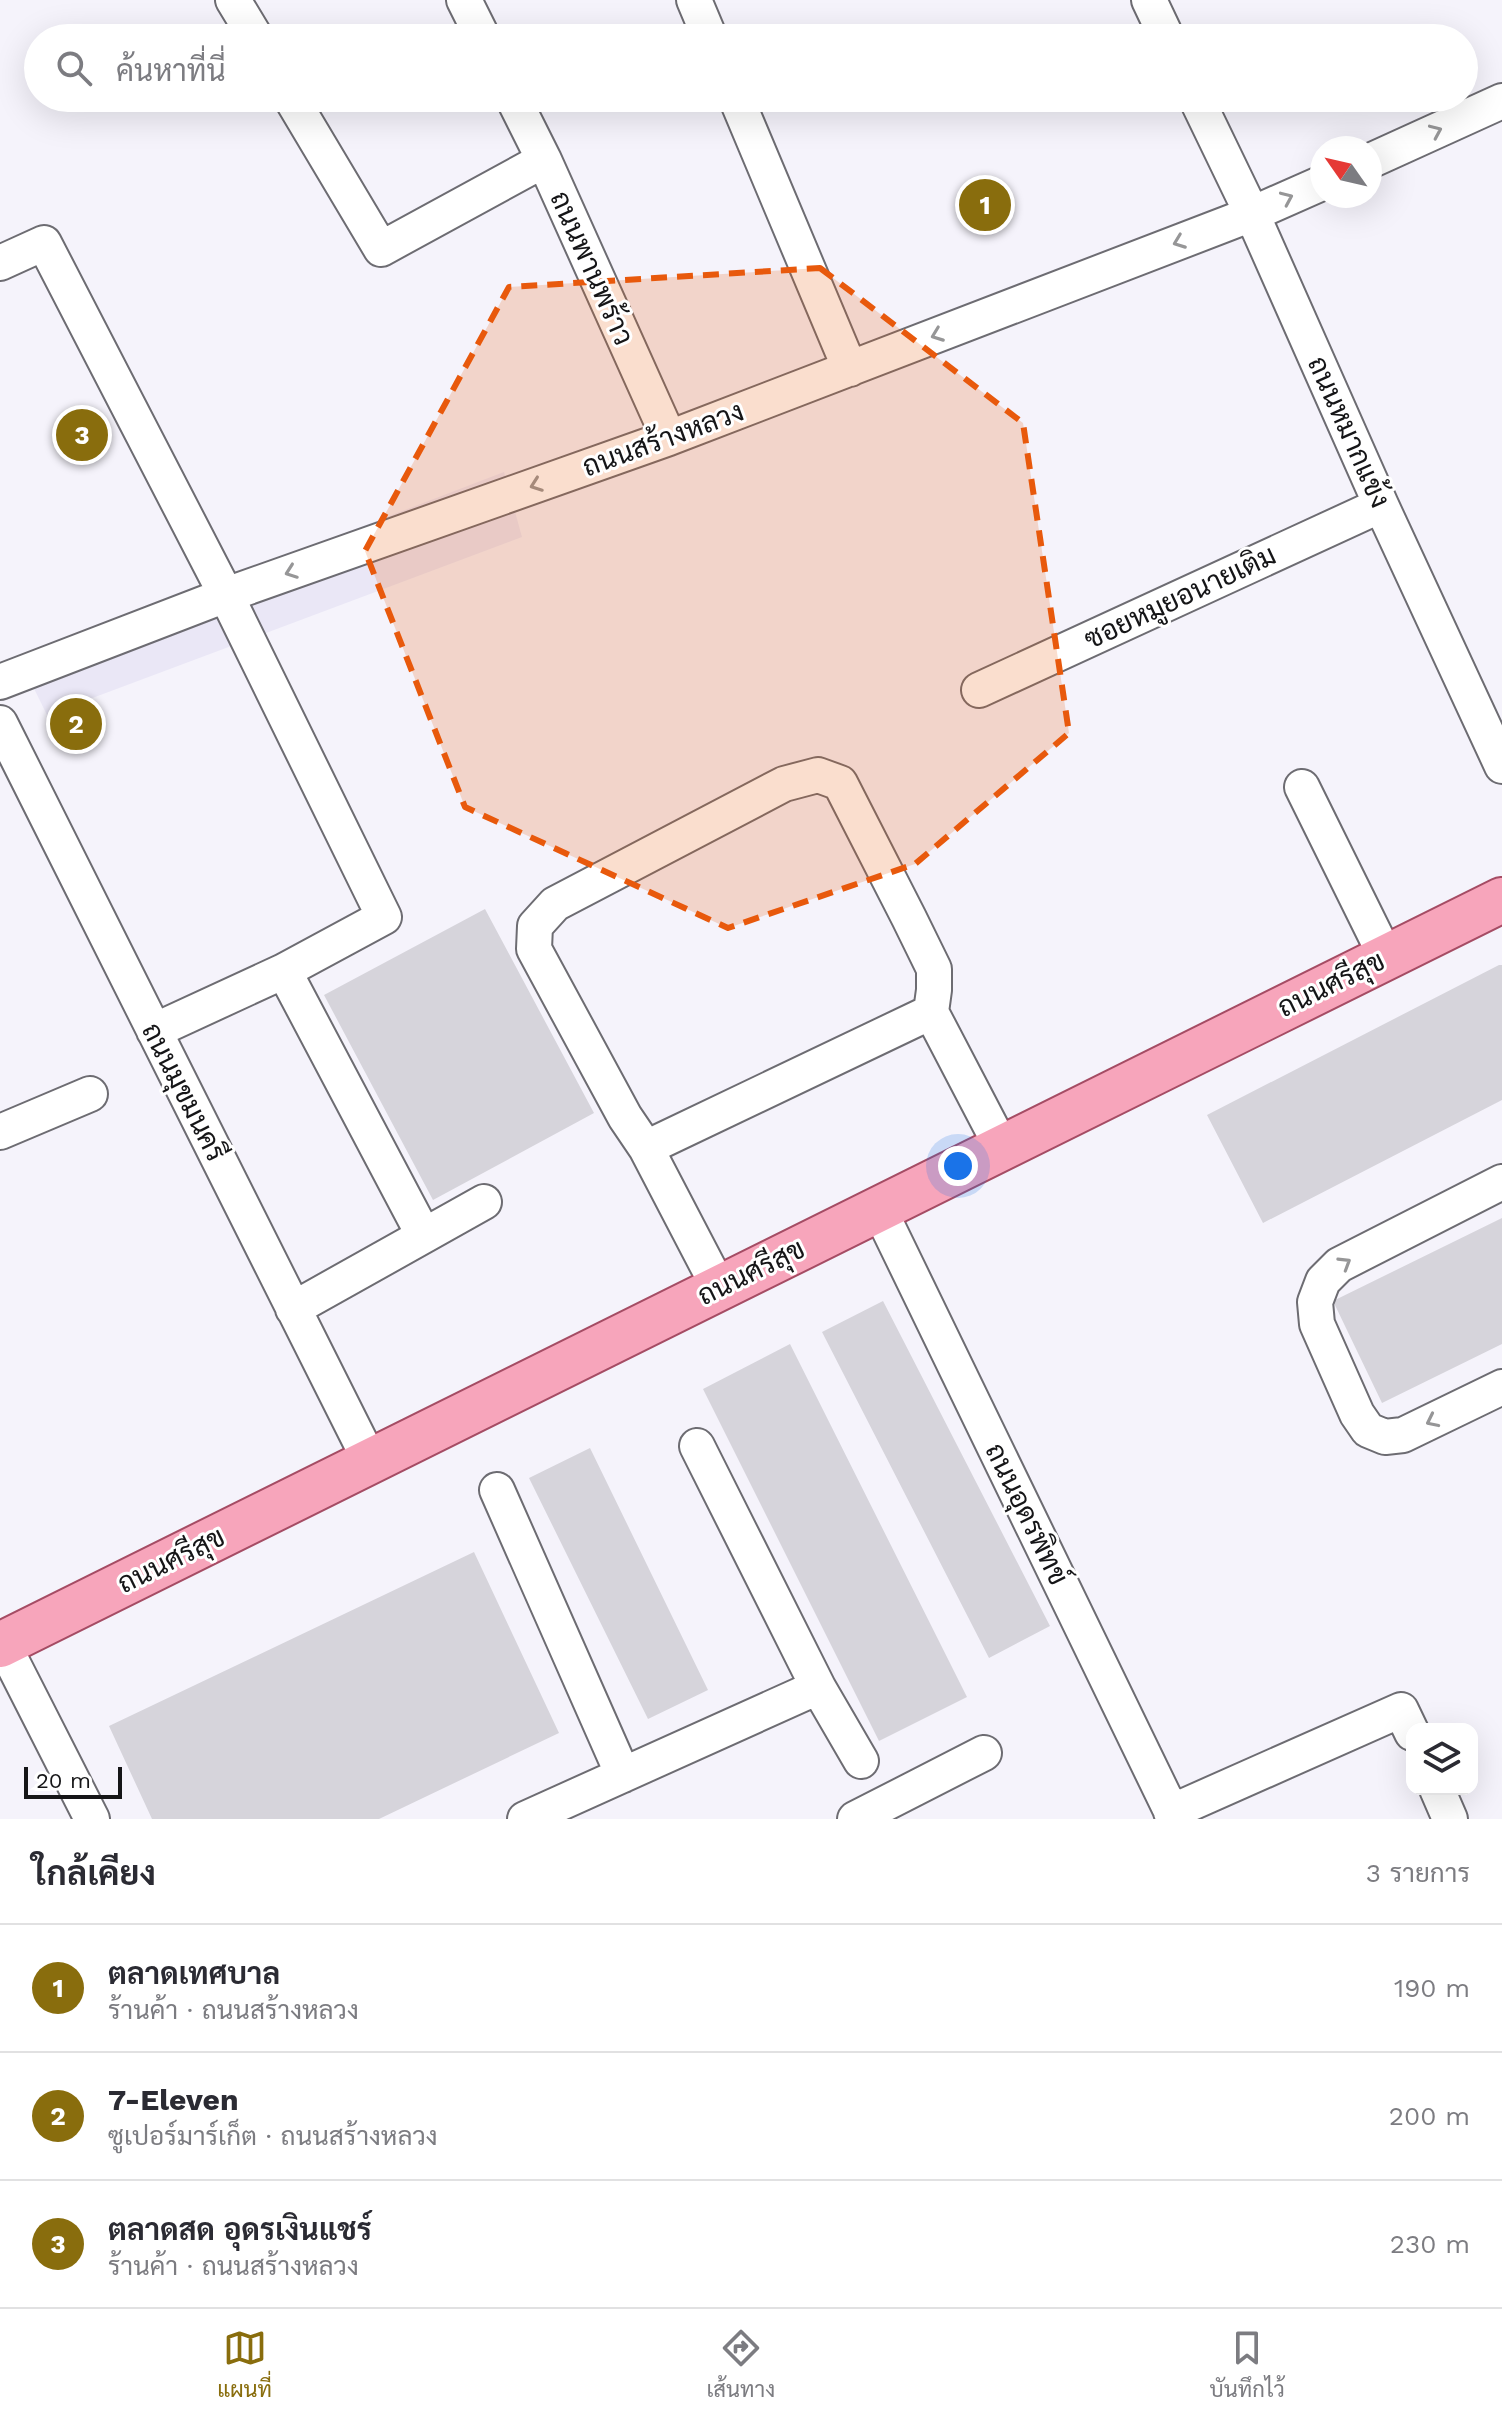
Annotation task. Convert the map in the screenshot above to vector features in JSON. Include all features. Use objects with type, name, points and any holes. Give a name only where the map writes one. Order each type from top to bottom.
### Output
[{"type":"main road","name":"ถนนศรีสุข","points":[[1,1645],[1502,900]]},
{"type":"street","points":[[233,0],[248,24]]},
{"type":"street","points":[[464,0],[476,24]]},
{"type":"street","points":[[694,0],[704,24]]},
{"type":"street","points":[[1149,0],[1160,24]]},
{"type":"street","points":[[1478,112],[1502,101]]},
{"type":"street","points":[[299,112],[381,249],[544,160]]},
{"type":"street","name":"ถนนพานพร้าว","points":[[520,112],[669,438]]},
{"type":"street","points":[[742,112],[850,369]]},
{"type":"street","name":"ถนนหมากแข้ง","points":[[1203,112],[1502,766]]},
{"type":"street","points":[[1382,156],[1478,112]]},
{"type":"street","name":"ถนนสร้างหลวง","points":[[0,682],[226,595],[669,438],[1252,214],[1310,188]]},
{"type":"street","points":[[0,263],[44,243],[226,595],[384,917],[284,971],[154,1031]]},
{"type":"street","name":"ซอยหมูยอนายเติม","points":[[979,690],[1381,505]]},
{"type":"street","name":"ถนนมุขมนครี","points":[[0,723],[370,1461]]},
{"type":"street","points":[[719,1288],[646,1148],[625,1117],[534,949],[535,926],[555,904],[784,784],[818,775],[840,783],[934,969],[931,1012],[1002,1148]]},
{"type":"street","points":[[1302,787],[1386,957]]},
{"type":"street","points":[[284,971],[423,1234]]},
{"type":"street","points":[[646,1148],[931,1012]]},
{"type":"street","points":[[0,1132],[90,1094]]},
{"type":"street","points":[[1502,1182],[1339,1265],[1323,1281],[1315,1302],[1317,1324],[1357,1414],[1368,1430],[1385,1437],[1403,1435],[1502,1387]]},
{"type":"street","points":[[293,1309],[484,1202]]},
{"type":"street","name":"ถนนอุดรพิทข์","points":[[879,1209],[1173,1816]]},
{"type":"street","points":[[697,1446],[818,1687],[861,1761]]},
{"type":"street","points":[[497,1490],[623,1775]]},
{"type":"street","points":[[1,1645],[92,1819]]},
{"type":"street","points":[[525,1819],[818,1687]]},
{"type":"street","points":[[1173,1816],[1401,1710],[1407,1723]]},
{"type":"street","points":[[855,1819],[984,1753]]},
{"type":"street","points":[[1440,1795],[1450,1819]]},
{"type":"highlighted area","points":[[820,268],[1023,423],[1069,733],[915,864],[728,928],[465,807],[365,551],[509,287]]},
{"type":"shaded area","points":[[504,472],[522,537],[47,715],[19,658]]},
{"type":"building","points":[[485,909],[594,1113],[433,1200],[324,995]]},
{"type":"building","points":[[1502,965],[1502,1100],[1263,1223],[1207,1115]]},
{"type":"building","points":[[1502,1218],[1502,1344],[1382,1403],[1333,1301]]},
{"type":"building","points":[[883,1301],[1050,1626],[989,1658],[822,1332]]},
{"type":"building","points":[[790,1344],[967,1697],[879,1741],[703,1389]]},
{"type":"building","points":[[590,1448],[708,1690],[648,1719],[529,1478]]},
{"type":"building","points":[[474,1552],[559,1733],[379,1819],[152,1819],[109,1726]]},
{"type":"place","name":"ตลาดเทศบาล","points":[[985,205]]},
{"type":"place","name":"ตลาดสด อุดรเงินแชร์","points":[[82,435]]},
{"type":"place","name":"7-Eleven","points":[[76,724]]}]
